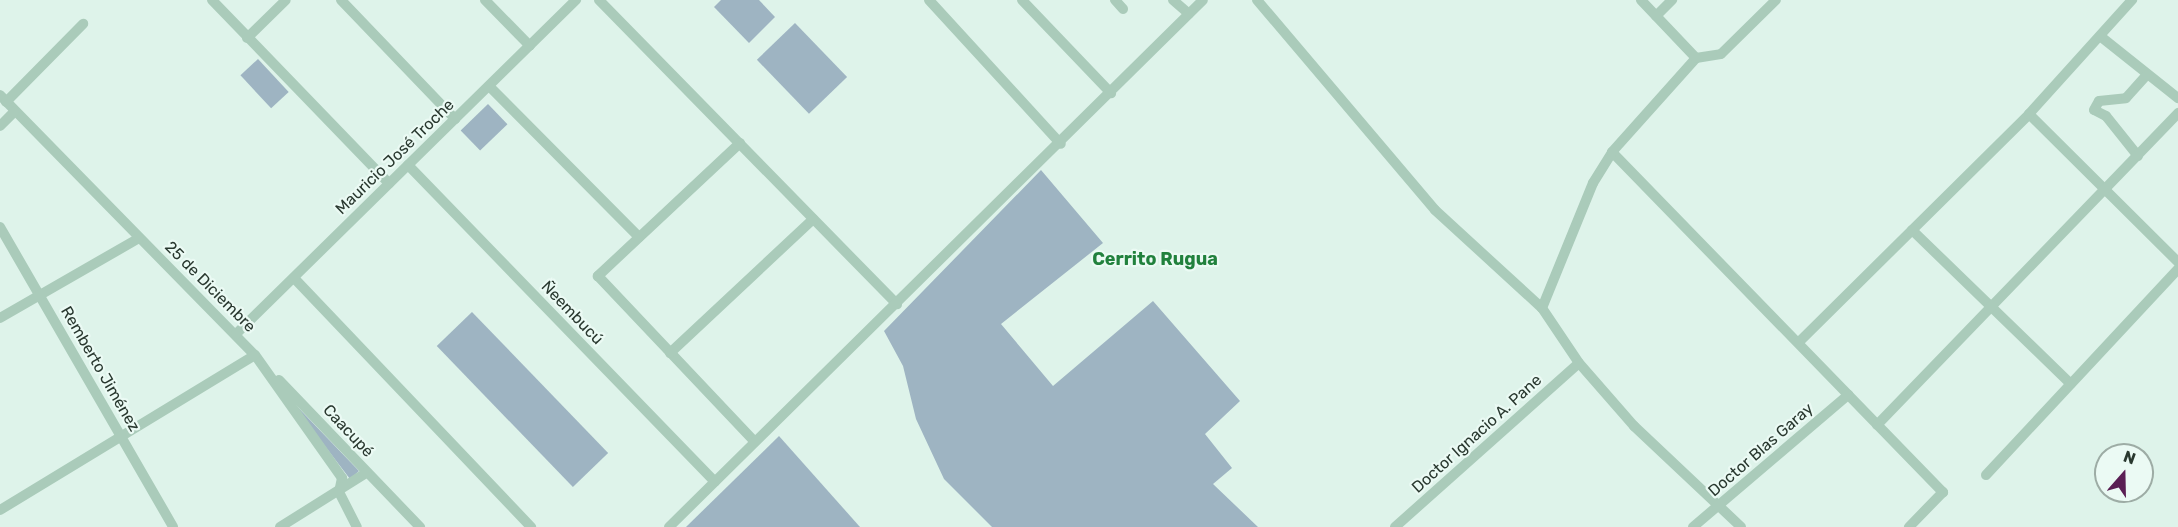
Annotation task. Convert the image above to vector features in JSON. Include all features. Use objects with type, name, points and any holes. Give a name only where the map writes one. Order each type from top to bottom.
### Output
[{"type":"street","points":[[212,0],[389,183]]},
{"type":"street","points":[[247,38],[286,0]]},
{"type":"street","points":[[340,0],[455,119]]},
{"type":"street","points":[[485,0],[530,46]]},
{"type":"street","name":"Mauricio José Troche","points":[[236,334],[576,0]]},
{"type":"street","points":[[599,0],[897,304]]},
{"type":"street","points":[[929,0],[1061,144]]},
{"type":"street","points":[[1022,0],[1111,93]]},
{"type":"street","points":[[1115,0],[1123,9]]},
{"type":"street","points":[[1173,0],[1189,14]]},
{"type":"street","points":[[669,527],[1061,144],[1203,0]]},
{"type":"street","points":[[1257,0],[1435,210],[1542,308],[1579,363],[1634,426],[1741,527]]},
{"type":"street","points":[[1641,0],[1696,58]]},
{"type":"street","points":[[1656,16],[1672,0]]},
{"type":"street","points":[[1542,308],[1593,183],[1612,152],[1696,58],[1721,54],[1776,0]]},
{"type":"street","points":[[1799,342],[2029,114],[2132,0]]},
{"type":"street","points":[[3,99],[83,24]]},
{"type":"street","points":[[2100,36],[2146,76],[2178,98]]},
{"type":"street","points":[[2138,156],[2106,117],[2094,110],[2099,101],[2126,98],[2146,76]]},
{"type":"street","points":[[489,86],[639,237]]},
{"type":"street","name":"25 de Diciembre","points":[[3,99],[255,355],[342,478],[339,492],[357,527]]},
{"type":"street","points":[[0,126],[14,112]]},
{"type":"street","points":[[1877,425],[2178,113]]},
{"type":"street","points":[[2029,114],[2178,262]]},
{"type":"street","points":[[740,143],[598,276],[755,442]]},
{"type":"street","points":[[1612,152],[1799,342],[1942,492],[1910,527]]},
{"type":"street","name":"Ñeembucú","points":[[408,165],[715,482]]},
{"type":"street","points":[[670,353],[813,219]]},
{"type":"street","name":"Remberto Jiménez","points":[[0,227],[173,527]]},
{"type":"street","points":[[1912,230],[2071,384]]},
{"type":"street","points":[[0,318],[139,238]]},
{"type":"street","points":[[1986,475],[2178,269]]},
{"type":"street","points":[[294,278],[531,527]]},
{"type":"street","points":[[0,510],[255,355]]},
{"type":"street","name":"Caacupé","points":[[255,355],[420,527]]},
{"type":"street","name":"Doctor Ignacio A. Pane","points":[[1395,527],[1579,363]]},
{"type":"street","name":"Doctor Blas Garay","points":[[1693,527],[1848,395]]},
{"type":"street","points":[[280,527],[366,473]]},
{"type":"shaded area","points":[[721,0],[759,0],[775,17],[749,43],[714,7]]},
{"type":"shaded area","points":[[795,23],[847,77],[809,114],[757,60]]},
{"type":"shaded area","points":[[258,59],[289,92],[271,108],[240,75]]},
{"type":"shaded area","points":[[488,104],[507,124],[480,151],[461,130]]},
{"type":"shaded area","points":[[1041,170],[1103,243],[1001,324],[1053,386],[1153,301],[1240,401],[1205,434],[1232,468],[1213,484],[1258,527],[992,527],[944,479],[916,419],[903,366],[884,331]]},
{"type":"shaded area","points":[[472,312],[608,453],[573,487],[437,346]]},
{"type":"shaded area","points":[[286,395],[359,471],[350,479]]},
{"type":"shaded area","points":[[779,436],[860,527],[686,527]]},
{"type":"district","name":"Cerrito Rugua","points":[[1155,259]]}]
